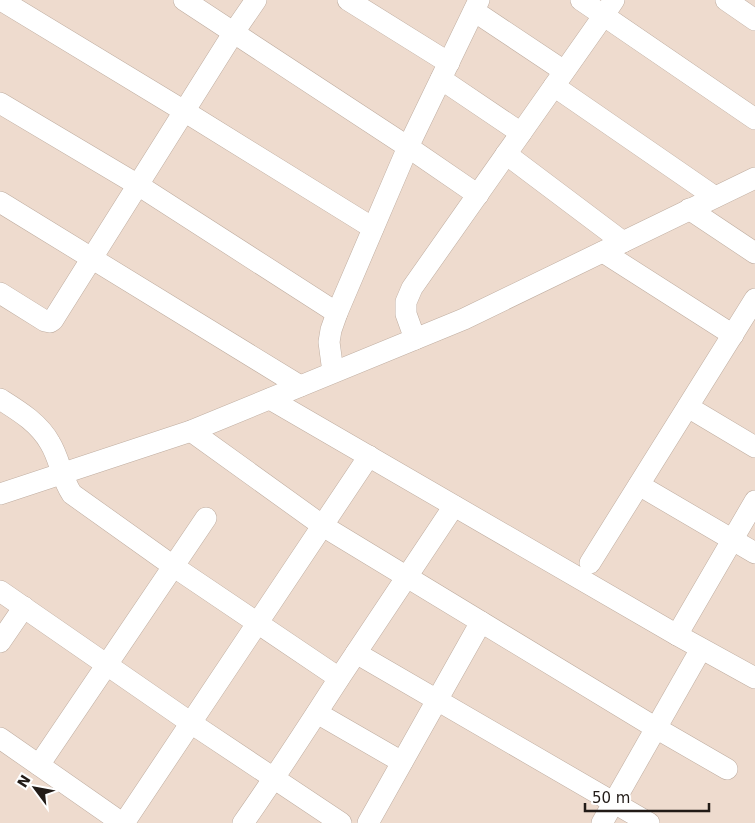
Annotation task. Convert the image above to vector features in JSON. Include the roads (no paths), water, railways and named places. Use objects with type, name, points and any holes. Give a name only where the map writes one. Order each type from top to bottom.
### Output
[{"type":"street","points":[[1,0],[373,228]]},
{"type":"street","points":[[184,0],[478,195]]},
{"type":"street","points":[[0,293],[45,321],[50,322],[54,320],[184,111],[256,0]]},
{"type":"street","points":[[348,0],[445,71],[521,133]]},
{"type":"street","points":[[582,0],[609,8],[755,119]]},
{"type":"street","points":[[726,0],[755,20]]},
{"type":"street","points":[[334,372],[329,342],[337,313],[408,147],[477,5],[559,79],[715,197]]},
{"type":"street","points":[[415,339],[406,314],[406,302],[412,288],[609,8]]},
{"type":"street","points":[[0,103],[138,185],[337,313]]},
{"type":"street","points":[[506,154],[622,242]]},
{"type":"street","points":[[0,494],[191,431],[464,319],[755,178]]},
{"type":"street","points":[[0,202],[300,386]]},
{"type":"street","points":[[690,209],[755,253]]},
{"type":"street","points":[[603,252],[733,335]]},
{"type":"street","points":[[590,563],[755,299]]},
{"type":"street","points":[[0,399],[29,419],[42,431],[51,444],[67,486],[72,494],[257,624],[339,678]]},
{"type":"street","points":[[270,399],[701,649],[755,678]]},
{"type":"street","points":[[688,407],[755,447]]},
{"type":"street","points":[[191,431],[323,526],[727,769]]},
{"type":"street","points":[[0,738],[114,821],[191,723],[369,456]]},
{"type":"street","points":[[639,484],[755,554]]},
{"type":"street","points":[[677,635],[755,501]]},
{"type":"street","points":[[243,823],[454,506]]},
{"type":"street","points":[[39,765],[206,518]]},
{"type":"street","points":[[0,591],[106,666],[341,823]]},
{"type":"street","points":[[0,642],[24,607]]},
{"type":"street","points":[[368,823],[481,622]]},
{"type":"street","points":[[602,823],[701,649]]},
{"type":"street","points":[[356,653],[649,823]]},
{"type":"street","points":[[317,713],[402,762]]}]
